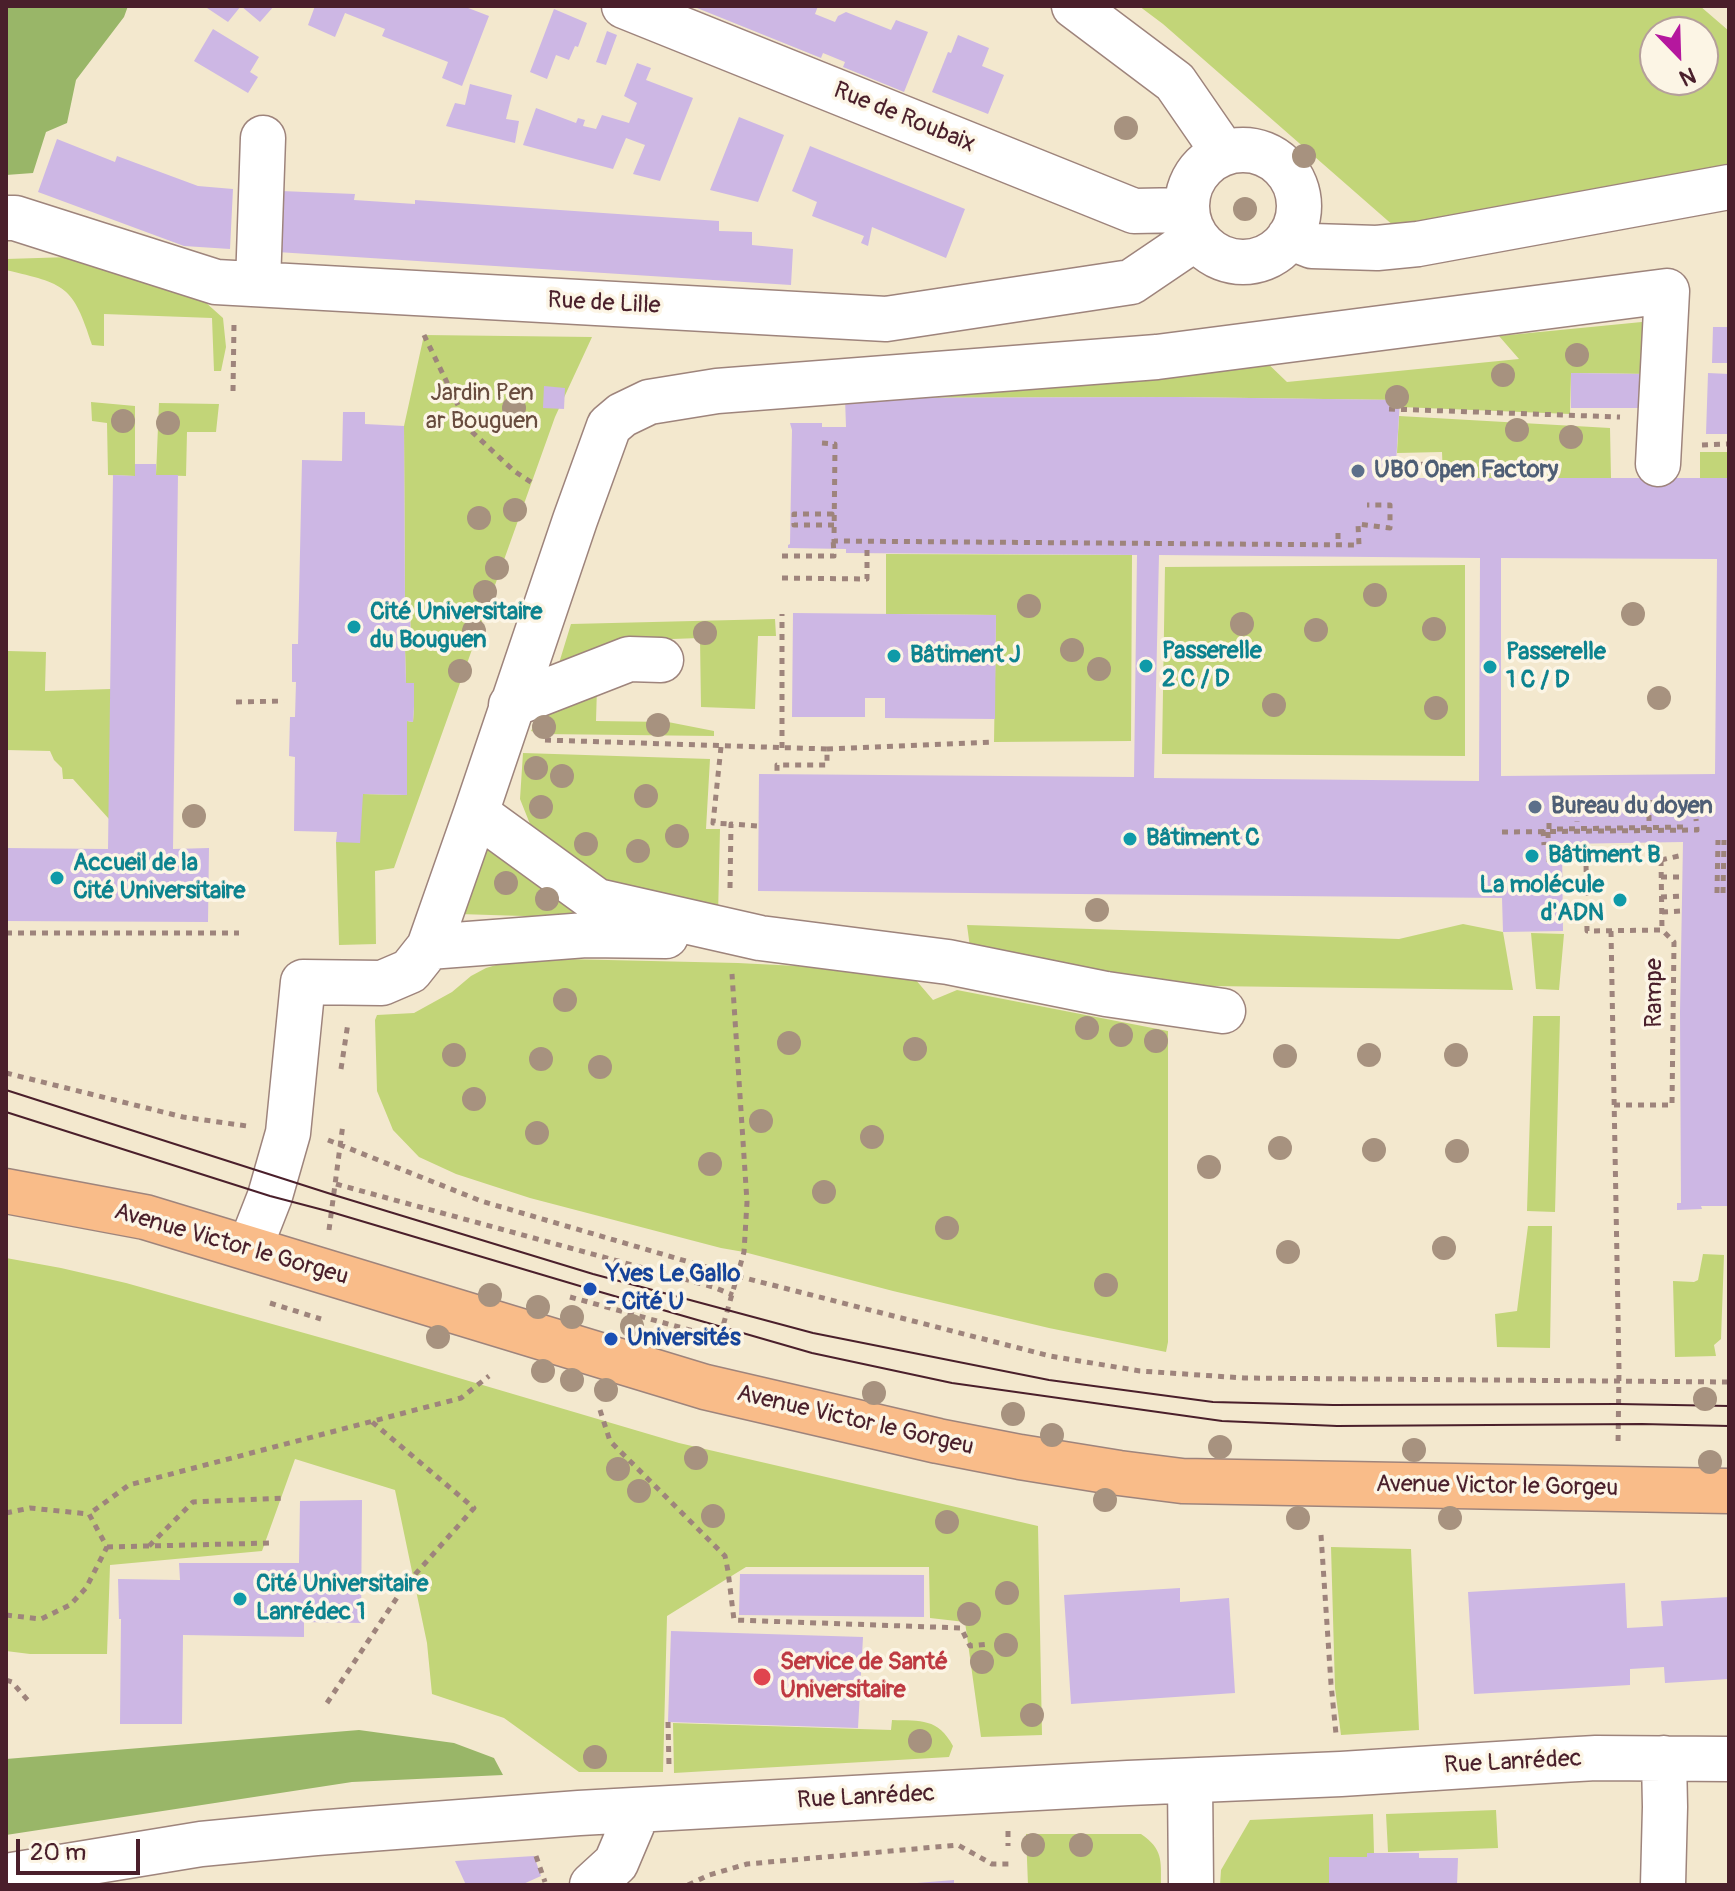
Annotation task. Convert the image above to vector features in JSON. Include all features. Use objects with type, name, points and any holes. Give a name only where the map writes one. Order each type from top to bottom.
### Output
[{"type":"main road","name":"Avenue Victor le Gorgeu","points":[[6,1191],[145,1217],[705,1387],[1020,1457],[1182,1481],[1729,1491]]},
{"type":"street","name":"Rue de Roubaix","points":[[624,6],[1134,211],[1191,224]]},
{"type":"street","points":[[1074,6],[1175,82],[1224,153]]},
{"type":"street","points":[[247,284],[263,138]]},
{"type":"street","points":[[1246,150],[1265,154],[1289,174],[1297,191],[1299,210],[1296,226],[1274,253],[1256,261],[1227,260],[1209,251],[1191,224],[1190,186],[1200,169],[1224,153],[1246,150]]},
{"type":"street","points":[[1289,237],[1312,246],[1377,248],[1418,244],[1729,187]]},
{"type":"street","name":"Rue de Lille","points":[[6,218],[15,218],[216,282],[886,319],[1131,282],[1191,224]]},
{"type":"street","points":[[250,1247],[273,1186],[315,1134],[303,982],[382,983],[410,971],[429,947],[476,813],[522,722],[575,520],[609,426],[622,415],[649,402],[717,391],[1157,357],[1667,291],[1659,443]]},
{"type":"street","points":[[522,722],[629,659],[661,660]]},
{"type":"street","points":[[476,813],[597,901],[746,951]]},
{"type":"street","points":[[429,947],[586,935],[746,951],[948,962],[1106,994],[1223,1011]]},
{"type":"street","points":[[1663,1885],[1664,1758]]},
{"type":"street","name":"Rue Lanrédec","points":[[6,1876],[201,1844],[579,1813],[1572,1759],[1729,1759]]},
{"type":"street","points":[[1190,1781],[1191,1885]]},
{"type":"street","points":[[592,1885],[616,1863],[638,1811]]},
{"type":"path","points":[[233,391],[247,284]]},
{"type":"path","points":[[424,294],[424,335],[470,430],[514,471],[534,484]]},
{"type":"path","points":[[1389,409],[1654,418],[1659,443],[1729,444]]},
{"type":"path","points":[[782,556],[834,556],[832,514],[832,457],[832,443],[822,443],[835,444],[834,541],[1359,545],[1358,524],[1390,528],[1390,505],[1367,505]]},
{"type":"path","points":[[1389,474],[1437,474],[1437,464],[1396,465]]},
{"type":"path","points":[[832,514],[794,514],[794,525],[834,525]]},
{"type":"path","points":[[1338,533],[1338,544]]},
{"type":"path","points":[[782,578],[867,579],[867,544]]},
{"type":"path","points":[[782,614],[782,748]]},
{"type":"path","points":[[236,702],[284,701]]},
{"type":"path","points":[[522,722],[721,747],[827,749],[994,742]]},
{"type":"path","points":[[721,747],[713,823],[758,826]]},
{"type":"path","points":[[777,774],[777,765],[827,765],[827,749]]},
{"type":"path","points":[[1563,806],[1590,801]]},
{"type":"path","points":[[1577,804],[1690,802]]},
{"type":"path","points":[[1647,803],[1649,831]]},
{"type":"path","points":[[1577,804],[1577,832]]},
{"type":"path","points":[[1502,832],[1697,830],[1696,819]]},
{"type":"path","points":[[1549,820],[1549,868]]},
{"type":"path","points":[[730,876],[731,824]]},
{"type":"path","points":[[1544,845],[1543,830],[1683,827]]},
{"type":"path","points":[[1526,832],[1526,843]]},
{"type":"path","points":[[1720,893],[1721,840]]},
{"type":"path","points":[[1574,844],[1586,861],[1587,931],[1662,930]]},
{"type":"path","points":[[1586,861],[1661,860],[1683,855]]},
{"type":"path","name":"Rampe","points":[[1614,1105],[1672,1105],[1674,942],[1662,930],[1661,860]]},
{"type":"path","points":[[1661,877],[1683,877]]},
{"type":"path","points":[[1661,897],[1682,896]]},
{"type":"path","points":[[1662,912],[1682,911]]},
{"type":"path","points":[[140,921],[140,933]]},
{"type":"path","points":[[1611,931],[1619,1370],[1617,1455]]},
{"type":"path","points":[[6,933],[239,933]]},
{"type":"path","points":[[719,1337],[744,1252],[747,1202],[746,951]]},
{"type":"path","points":[[340,1075],[355,982]]},
{"type":"path","points":[[6,1073],[183,1117],[315,1134],[481,1201],[737,1276],[1050,1356],[1140,1371],[1244,1378],[1729,1382]]},
{"type":"path","points":[[329,1233],[343,1124]]},
{"type":"path","points":[[336,1184],[733,1295]]},
{"type":"path","points":[[6,1513],[30,1508],[89,1514],[129,1485],[461,1398],[489,1376]]},
{"type":"path","points":[[600,1410],[610,1441],[725,1556],[734,1620],[961,1628],[970,1646],[989,1644]]},
{"type":"path","points":[[327,1703],[404,1587],[474,1508],[371,1421]]},
{"type":"path","points":[[149,1546],[193,1502],[284,1498]]},
{"type":"path","points":[[89,1514],[107,1547]]},
{"type":"path","points":[[1321,1535],[1337,1740]]},
{"type":"path","points":[[107,1547],[271,1543]]},
{"type":"path","points":[[6,1615],[41,1619],[70,1605],[86,1588],[107,1547]]},
{"type":"path","points":[[6,1680],[12,1682],[30,1703]]},
{"type":"path","points":[[668,1722],[669,1779]]},
{"type":"path","points":[[1008,1829],[1008,1846]]},
{"type":"path","points":[[688,1885],[747,1864],[958,1845],[992,1864],[1009,1864]]},
{"type":"path","points":[[535,1855],[545,1882]]},
{"type":"green space","points":[[6,6],[128,6],[124,17],[76,80],[67,123],[46,132],[33,173],[6,175]]},
{"type":"green space","points":[[1139,6],[1700,6],[1712,16],[1639,16],[1639,96],[1719,96],[1719,22],[1729,31],[1729,170],[1395,227]]},
{"type":"green space","points":[[70,257],[204,301],[223,318],[226,347],[221,371],[214,371],[212,318],[104,314],[104,346],[92,345],[79,310],[64,290],[42,279],[6,270],[6,259]]},
{"type":"green space","points":[[1652,321],[1648,374],[1571,373],[1570,414],[1400,407],[1400,400],[845,398],[1261,357],[1287,382],[1519,359],[1499,336]]},
{"type":"green space","name":"Jardin Pen ar Bouguen","points":[[424,335],[592,337],[555,417],[394,868],[375,871],[376,944],[339,945],[336,842],[363,794],[406,795],[407,721],[413,722],[414,707],[406,683],[405,648],[411,647],[410,610],[405,609],[404,426]]},
{"type":"green space","points":[[91,402],[135,406],[135,476],[108,475],[107,423],[92,421]]},
{"type":"green space","points":[[159,403],[219,404],[216,432],[187,432],[186,476],[156,475]]},
{"type":"green space","points":[[1399,416],[1610,428],[1611,478],[1443,479],[1442,452],[1397,453]]},
{"type":"green space","points":[[1700,452],[1729,452],[1729,478],[1700,478]]},
{"type":"green space","points":[[886,554],[1132,555],[1131,741],[994,742],[996,615],[886,614]]},
{"type":"green space","points":[[1465,565],[1465,756],[1162,754],[1165,567]]},
{"type":"green space","points":[[775,619],[776,636],[758,636],[755,709],[701,707],[700,638],[644,640],[556,673],[571,624]]},
{"type":"green space","points":[[8,651],[46,652],[45,691],[111,689],[109,819],[73,779],[63,779],[62,768],[50,751],[6,750]]},
{"type":"green space","points":[[597,687],[596,721],[668,722],[714,731],[714,736],[542,734],[531,731],[540,714]]},
{"type":"green space","points":[[523,753],[710,759],[706,829],[720,829],[718,916],[587,875],[536,839],[520,799]]},
{"type":"green space","points":[[488,838],[587,918],[459,914]]},
{"type":"green space","points":[[1463,924],[1503,932],[1513,990],[1210,986],[1134,975],[991,964],[971,955],[967,925],[1399,939]]},
{"type":"green space","points":[[1531,933],[1564,934],[1559,990],[1536,989]]},
{"type":"green space","points":[[513,960],[817,967],[915,979],[933,1000],[957,990],[1168,1031],[1166,1352],[1049,1328],[721,1248],[530,1198],[456,1174],[419,1157],[393,1130],[377,1091],[377,1015],[414,1013],[486,968]]},
{"type":"green space","points":[[1533,1016],[1560,1016],[1555,1212],[1527,1211]]},
{"type":"green space","points":[[1528,1226],[1552,1226],[1550,1348],[1497,1347],[1495,1314],[1517,1311]]},
{"type":"green space","points":[[1703,1254],[1724,1255],[1721,1339],[1714,1345],[1716,1356],[1675,1357],[1673,1281],[1698,1280]]},
{"type":"green space","points":[[6,1258],[126,1283],[679,1443],[1038,1526],[1042,1735],[981,1737],[965,1622],[930,1618],[929,1567],[746,1567],[667,1616],[663,1772],[579,1772],[504,1718],[432,1694],[427,1643],[395,1490],[295,1459],[262,1551],[110,1565],[107,1654],[6,1651]]},
{"type":"green space","points":[[1331,1547],[1411,1549],[1419,1730],[1341,1735],[1335,1688]]},
{"type":"green space","points":[[892,1720],[920,1721],[935,1726],[953,1746],[949,1757],[674,1773],[673,1723],[891,1730]]},
{"type":"green space","points":[[359,1730],[454,1743],[494,1758],[503,1775],[352,1782],[6,1835],[6,1759]]},
{"type":"green space","points":[[1496,1810],[1498,1848],[1388,1852],[1386,1814]]},
{"type":"green space","points":[[1373,1814],[1374,1853],[1368,1853],[1367,1857],[1329,1858],[1329,1885],[1220,1885],[1221,1870],[1250,1820]]},
{"type":"green space","points":[[1026,1834],[1141,1834],[1157,1850],[1161,1885],[1028,1885]]},
{"type":"building","points":[[204,6],[241,6],[228,22]]},
{"type":"building","points":[[241,6],[274,6],[260,22]]},
{"type":"building","points":[[315,6],[463,6],[489,16],[462,86],[442,78],[448,62],[382,36],[385,29],[345,13],[335,37],[308,25]]},
{"type":"building","points":[[692,6],[818,6],[815,14],[835,22],[838,16],[846,12],[891,30],[896,20],[928,32],[904,92],[843,67],[845,62],[823,53],[821,58]]},
{"type":"building","points":[[554,9],[587,23],[578,47],[575,46],[569,60],[556,55],[547,79],[530,72]]},
{"type":"building","points":[[213,29],[259,57],[250,72],[258,77],[248,93],[194,61]]},
{"type":"building","points":[[607,31],[617,35],[606,65],[596,62]]},
{"type":"building","points":[[958,35],[989,48],[982,66],[1004,75],[988,114],[932,92]]},
{"type":"building","points":[[637,63],[651,68],[646,80],[693,98],[660,181],[633,174],[645,145],[626,138],[613,169],[523,145],[536,108],[576,123],[578,118],[585,120],[583,126],[596,129],[602,115],[629,123],[637,103],[624,96]]},
{"type":"building","points":[[470,84],[512,95],[506,119],[519,121],[515,143],[446,126],[455,103],[465,105]]},
{"type":"building","points":[[739,117],[784,135],[758,202],[710,190]]},
{"type":"building","points":[[57,139],[115,162],[117,156],[198,186],[233,189],[230,249],[184,246],[38,192]]},
{"type":"building","points":[[810,146],[965,209],[946,258],[872,227],[868,246],[861,243],[864,236],[812,216],[817,202],[792,191]]},
{"type":"building","points":[[281,191],[355,194],[354,200],[415,204],[415,200],[719,221],[719,231],[752,232],[752,245],[793,249],[791,285],[277,252]]},
{"type":"building","points":[[1713,327],[1729,327],[1729,363],[1712,363]]},
{"type":"building","points":[[1571,373],[1648,374],[1646,408],[1571,408]]},
{"type":"building","points":[[1708,373],[1729,374],[1729,434],[1706,434]]},
{"type":"building","points":[[544,386],[565,388],[564,409],[543,408]]},
{"type":"building","points":[[845,398],[1400,400],[1395,478],[1729,478],[1729,1206],[1677,1210],[1677,1203],[1681,1203],[1683,842],[1562,844],[1563,931],[1503,932],[1502,898],[758,891],[759,774],[1134,777],[1137,555],[846,553],[846,549],[788,548],[790,423],[846,427]],"holes":[[[1159,555],[1480,558],[1479,781],[1154,778]],[[1501,558],[1717,559],[1715,774],[1501,776]]]},
{"type":"building","name":"Cité Universitaire du Bouguen","points":[[343,412],[365,412],[365,424],[404,426],[405,609],[410,609],[411,648],[405,648],[406,683],[414,683],[413,722],[407,721],[407,795],[363,794],[360,843],[336,842],[337,832],[294,831],[295,757],[289,756],[290,717],[295,717],[296,682],[292,682],[292,644],[298,644],[302,460],[342,461]]},
{"type":"building","points":[[135,464],[156,464],[156,475],[178,475],[173,849],[209,848],[208,922],[6,921],[6,848],[108,849],[113,475],[135,476]]},
{"type":"building","name":"Bâtiment J","points":[[793,613],[996,615],[995,719],[885,718],[885,698],[865,698],[865,717],[792,717]]},
{"type":"building","name":"Cité Universitaire Lanrédec 1","points":[[362,1500],[361,1623],[304,1622],[304,1637],[183,1635],[182,1724],[120,1724],[121,1619],[118,1579],[180,1580],[179,1563],[299,1563],[300,1501]]},
{"type":"building","name":"Service de Santé Universitaire","points":[[740,1574],[924,1575],[924,1617],[739,1615]]},
{"type":"building","points":[[1625,1583],[1627,1628],[1663,1626],[1661,1601],[1729,1597],[1729,1679],[1665,1683],[1664,1667],[1630,1669],[1630,1685],[1474,1694],[1468,1592]]},
{"type":"building","points":[[1180,1588],[1180,1602],[1229,1598],[1235,1693],[1071,1704],[1064,1595]]},
{"type":"building","name":"Service de Santé Universitaire","points":[[671,1631],[863,1637],[858,1728],[668,1722]]},
{"type":"building","points":[[1367,1853],[1419,1853],[1419,1858],[1458,1858],[1457,1885],[1329,1885],[1329,1857],[1367,1857]]},
{"type":"building","points":[[534,1856],[541,1876],[521,1885],[466,1885],[455,1861]]},
{"type":"building","points":[[954,1880],[954,1885],[917,1885],[917,1883]]},
{"type":"tram line","points":[[6,1090],[593,1274],[813,1333],[1049,1380],[1213,1402],[1729,1406]]},
{"type":"tram line","points":[[6,1112],[270,1196],[812,1353],[952,1383],[1222,1421],[1337,1426],[1729,1426]]},
{"type":"place","name":"UBO Open Factory","points":[[1358,471]]},
{"type":"place","name":"Cité Universitaire du Bouguen","points":[[354,627]]},
{"type":"place","name":"Bâtiment J","points":[[894,656]]},
{"type":"place","name":"Passerelle 2 C / D","points":[[1146,666]]},
{"type":"place","name":"Passerelle 1 C / D","points":[[1490,667]]},
{"type":"place","name":"Bureau du doyen","points":[[1535,807]]},
{"type":"place","name":"Bâtiment C","points":[[1130,839]]},
{"type":"place","name":"Bâtiment B","points":[[1532,856]]},
{"type":"place","name":"Accueil de la Cité Universitaire","points":[[57,878]]},
{"type":"place","name":"La molécule d'ADN","points":[[1620,900]]},
{"type":"place","name":"Yves Le Gallo - Cité U","points":[[590,1289]]},
{"type":"place","name":"Universités","points":[[611,1339]]},
{"type":"place","name":"Cité Universitaire Lanrédec 1","points":[[240,1599]]},
{"type":"place","name":"Service de Santé Universitaire","points":[[762,1677]]}]
